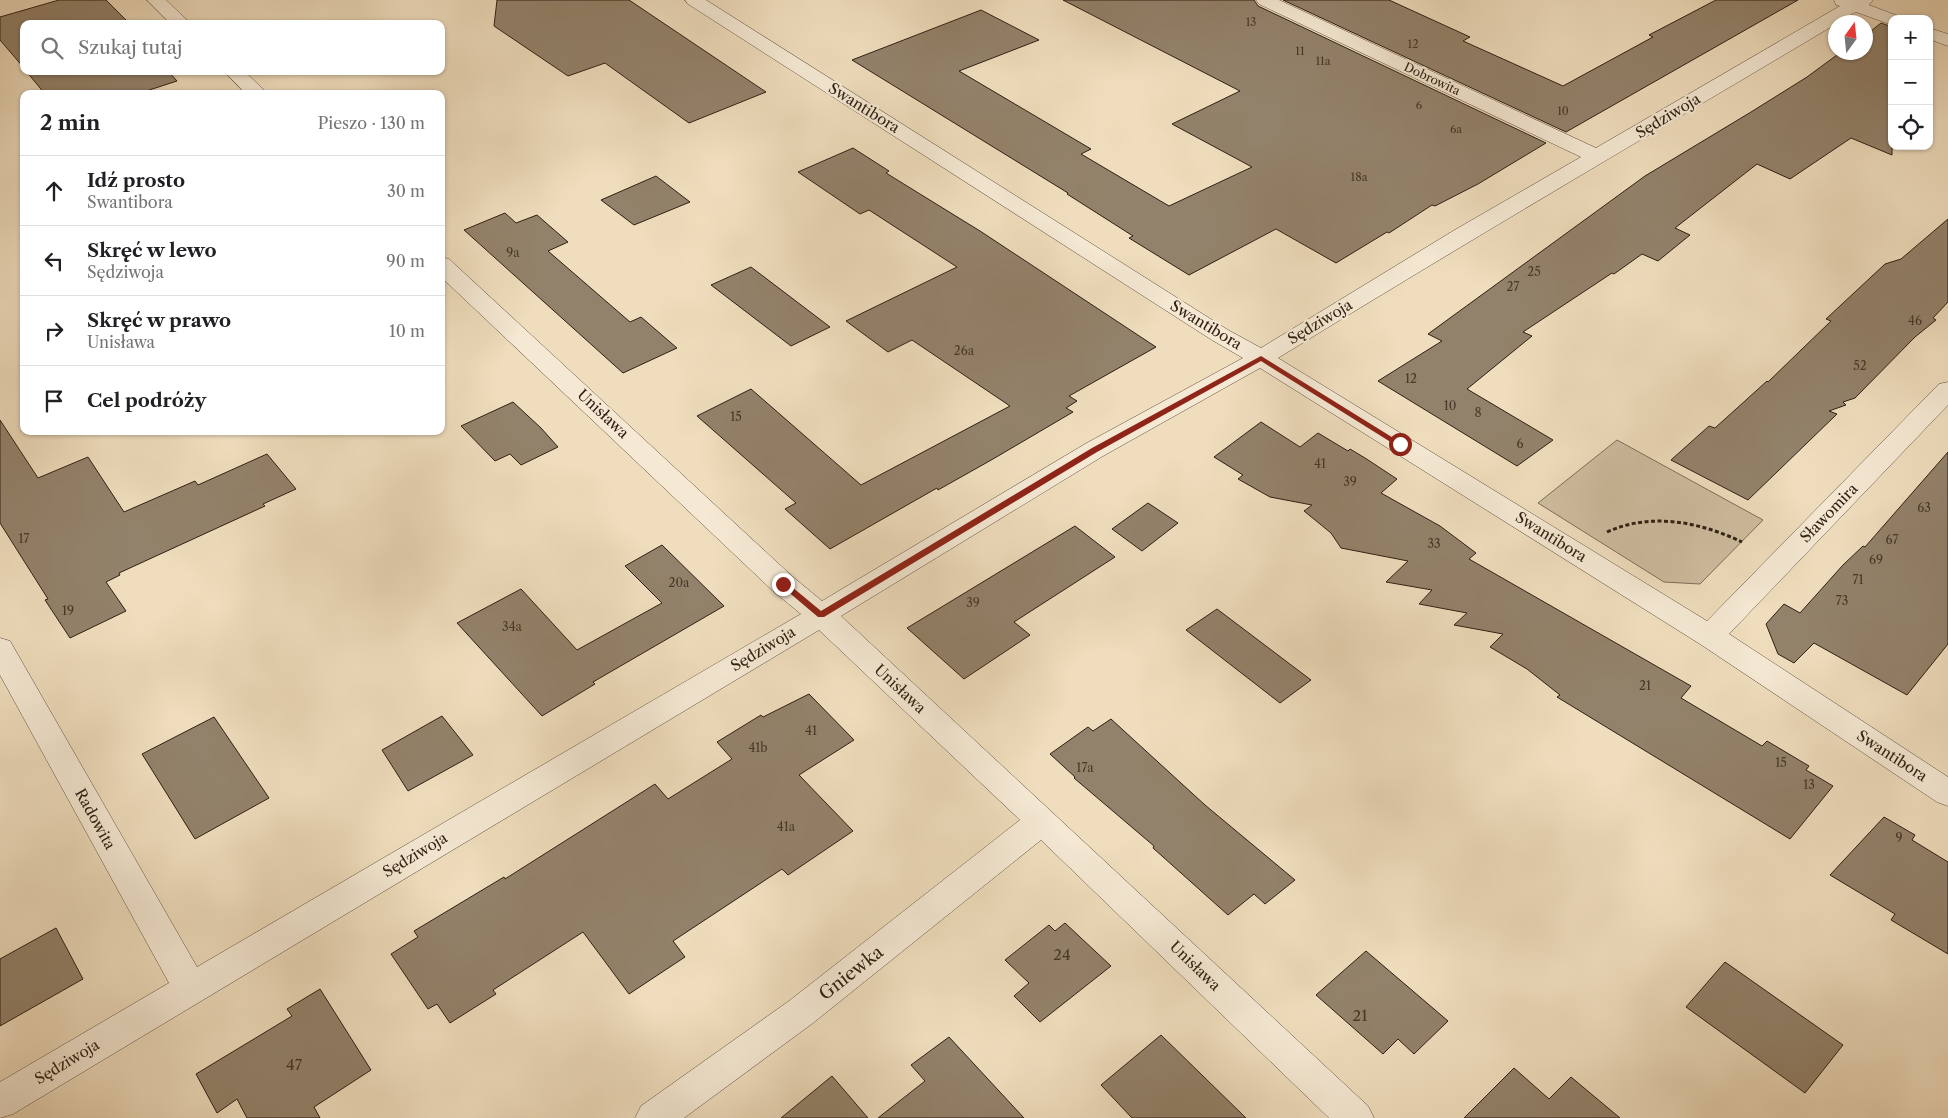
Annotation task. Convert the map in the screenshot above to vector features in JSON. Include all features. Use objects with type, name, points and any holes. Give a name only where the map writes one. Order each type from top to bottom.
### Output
[{"type":"street","points":[[156,0],[178,20]]},
{"type":"street","name":"Swantibora","points":[[694,0],[1211,329],[1261,358],[1710,636],[1948,793]]},
{"type":"street","name":"Dobrowita","points":[[1265,0],[1598,158]]},
{"type":"street","points":[[1852,2],[1888,18]]},
{"type":"street","name":"Sędziwoja","points":[[0,1102],[821,615],[1094,450],[1261,358],[1461,236],[1598,158],[1852,2]]},
{"type":"street","points":[[1933,34],[1948,40]]},
{"type":"street","points":[[237,75],[254,90]]},
{"type":"street","name":"Unisława","points":[[445,268],[783,584],[821,615],[1042,821],[1354,1118]]},
{"type":"street","name":"Sławomira","points":[[1710,636],[1948,390]]},
{"type":"street","name":"Radowita","points":[[0,649],[190,989]]},
{"type":"street","name":"Gniewka","points":[[654,1118],[801,1012],[1042,821]]},
{"type":"path","points":[[1603,536],[1616,527],[1631,523],[1681,522],[1707,526],[1726,533],[1742,542]]},
{"type":"shaded area","points":[[1617,440],[1763,520],[1700,584],[1664,582],[1538,503]]},
{"type":"building","points":[[59,0],[106,0],[126,20],[20,20],[20,63],[0,40],[0,17]]},
{"type":"building","points":[[497,0],[629,0],[766,92],[689,123],[605,63],[568,76],[494,26]]},
{"type":"building","points":[[1063,0],[1254,0],[1258,6],[1546,143],[1478,184],[1435,206],[1432,205],[1389,233],[1387,232],[1336,263],[1276,229],[1189,275],[1129,238],[1133,236],[1068,193],[852,60],[981,10],[1039,40],[959,71],[1091,149],[1081,154],[1169,206],[1252,167],[1172,124],[1240,91]]},
{"type":"building","points":[[1283,0],[1389,0],[1470,37],[1463,41],[1563,86],[1653,37],[1649,35],[1716,0],[1798,0],[1566,132]]},
{"type":"building","points":[[1881,23],[1888,26],[1888,150],[1892,150],[1892,155],[1851,138],[1790,179],[1757,164],[1675,228],[1690,235],[1658,261],[1642,254],[1523,332],[1532,336],[1467,389],[1553,440],[1517,466],[1378,381],[1442,341],[1428,334],[1645,176],[1807,77],[1830,60],[1873,60],[1873,29]]},
{"type":"building","points":[[29,75],[172,75],[177,81],[149,90],[42,90]]},
{"type":"building","points":[[853,148],[889,171],[886,173],[980,231],[1156,347],[1069,396],[1077,401],[1066,408],[1073,412],[993,459],[938,490],[937,488],[830,549],[785,509],[796,503],[697,416],[751,389],[861,485],[1010,406],[912,340],[888,352],[846,321],[957,267],[869,210],[860,214],[798,172]]},
{"type":"building","points":[[656,176],[690,202],[634,225],[601,200]]},
{"type":"building","points":[[505,213],[516,223],[537,215],[568,242],[548,251],[630,322],[641,317],[677,348],[623,373],[464,230]]},
{"type":"building","points":[[1948,219],[1948,302],[1933,318],[1936,320],[1915,337],[1855,398],[1843,402],[1846,405],[1829,411],[1837,414],[1748,500],[1671,460],[1709,426],[1715,428],[1768,382],[1831,321],[1826,319],[1885,264],[1901,259]]},
{"type":"building","points":[[751,267],[830,327],[791,346],[711,285]]},
{"type":"building","points":[[513,402],[558,447],[521,465],[510,454],[495,461],[461,426]]},
{"type":"building","points":[[0,420],[38,478],[88,457],[124,512],[195,481],[198,485],[267,454],[296,489],[263,504],[265,506],[119,573],[120,575],[106,582],[126,611],[70,638],[45,600],[48,599],[0,523]]},
{"type":"building","points":[[1261,422],[1300,447],[1318,433],[1348,451],[1350,449],[1365,458],[1397,479],[1381,493],[1440,526],[1476,553],[1469,559],[1691,686],[1681,698],[1762,746],[1767,741],[1809,766],[1806,770],[1833,786],[1790,839],[1557,697],[1560,695],[1527,669],[1490,647],[1503,634],[1454,625],[1467,613],[1419,604],[1432,590],[1386,582],[1408,561],[1341,548],[1331,533],[1304,511],[1312,505],[1270,497],[1238,479],[1243,475],[1214,457]]},
{"type":"building","points":[[1948,452],[1948,644],[1907,695],[1814,643],[1794,663],[1778,654],[1766,624],[1784,604],[1800,613],[1843,565],[1863,546],[1865,547]]},
{"type":"building","points":[[1148,503],[1178,523],[1142,551],[1112,529]]},
{"type":"building","points":[[1075,526],[1115,557],[1014,622],[1030,635],[964,679],[907,628]]},
{"type":"building","points":[[662,545],[724,606],[593,682],[595,684],[542,716],[457,623],[521,589],[577,650],[662,603],[625,566]]},
{"type":"building","points":[[1217,609],[1311,680],[1280,703],[1186,630]]},
{"type":"building","points":[[809,694],[854,740],[799,775],[853,831],[788,875],[782,869],[673,941],[685,957],[629,994],[583,932],[493,990],[496,994],[450,1023],[437,1004],[428,1009],[391,954],[418,937],[414,931],[504,877],[505,879],[655,784],[668,799],[732,759],[717,742],[761,715],[763,717]]},
{"type":"building","points":[[442,716],[473,755],[408,791],[382,750]]},
{"type":"building","points":[[214,717],[269,798],[195,839],[142,754]]},
{"type":"building","points":[[1111,719],[1205,805],[1295,880],[1265,904],[1254,894],[1228,915],[1153,848],[1154,846],[1074,778],[1050,754],[1088,727],[1093,731]]},
{"type":"building","points":[[1884,817],[1915,835],[1912,840],[1948,862],[1948,954],[1891,920],[1895,914],[1830,875]]},
{"type":"building","points":[[1065,923],[1111,966],[1040,1022],[1014,996],[1029,983],[1005,960],[1049,925],[1055,931]]},
{"type":"building","points":[[56,928],[83,979],[0,1026],[0,959]]},
{"type":"building","points":[[1366,951],[1448,1021],[1414,1054],[1398,1039],[1383,1054],[1316,995]]},
{"type":"building","points":[[1725,962],[1843,1045],[1805,1093],[1686,1007]]},
{"type":"building","points":[[320,989],[371,1070],[314,1107],[320,1118],[247,1118],[237,1099],[217,1113],[196,1074],[292,1016],[287,1009]]},
{"type":"building","points":[[1161,1035],[1246,1118],[1132,1118],[1101,1085]]},
{"type":"building","points":[[949,1037],[1024,1118],[878,1118],[925,1081],[911,1065]]},
{"type":"building","points":[[1514,1068],[1549,1099],[1571,1077],[1620,1118],[1464,1118]]},
{"type":"building","points":[[832,1076],[868,1118],[781,1118]]},
{"type":"route","points":[[783,584],[821,615],[1094,450],[1261,358],[1400,444]]}]
